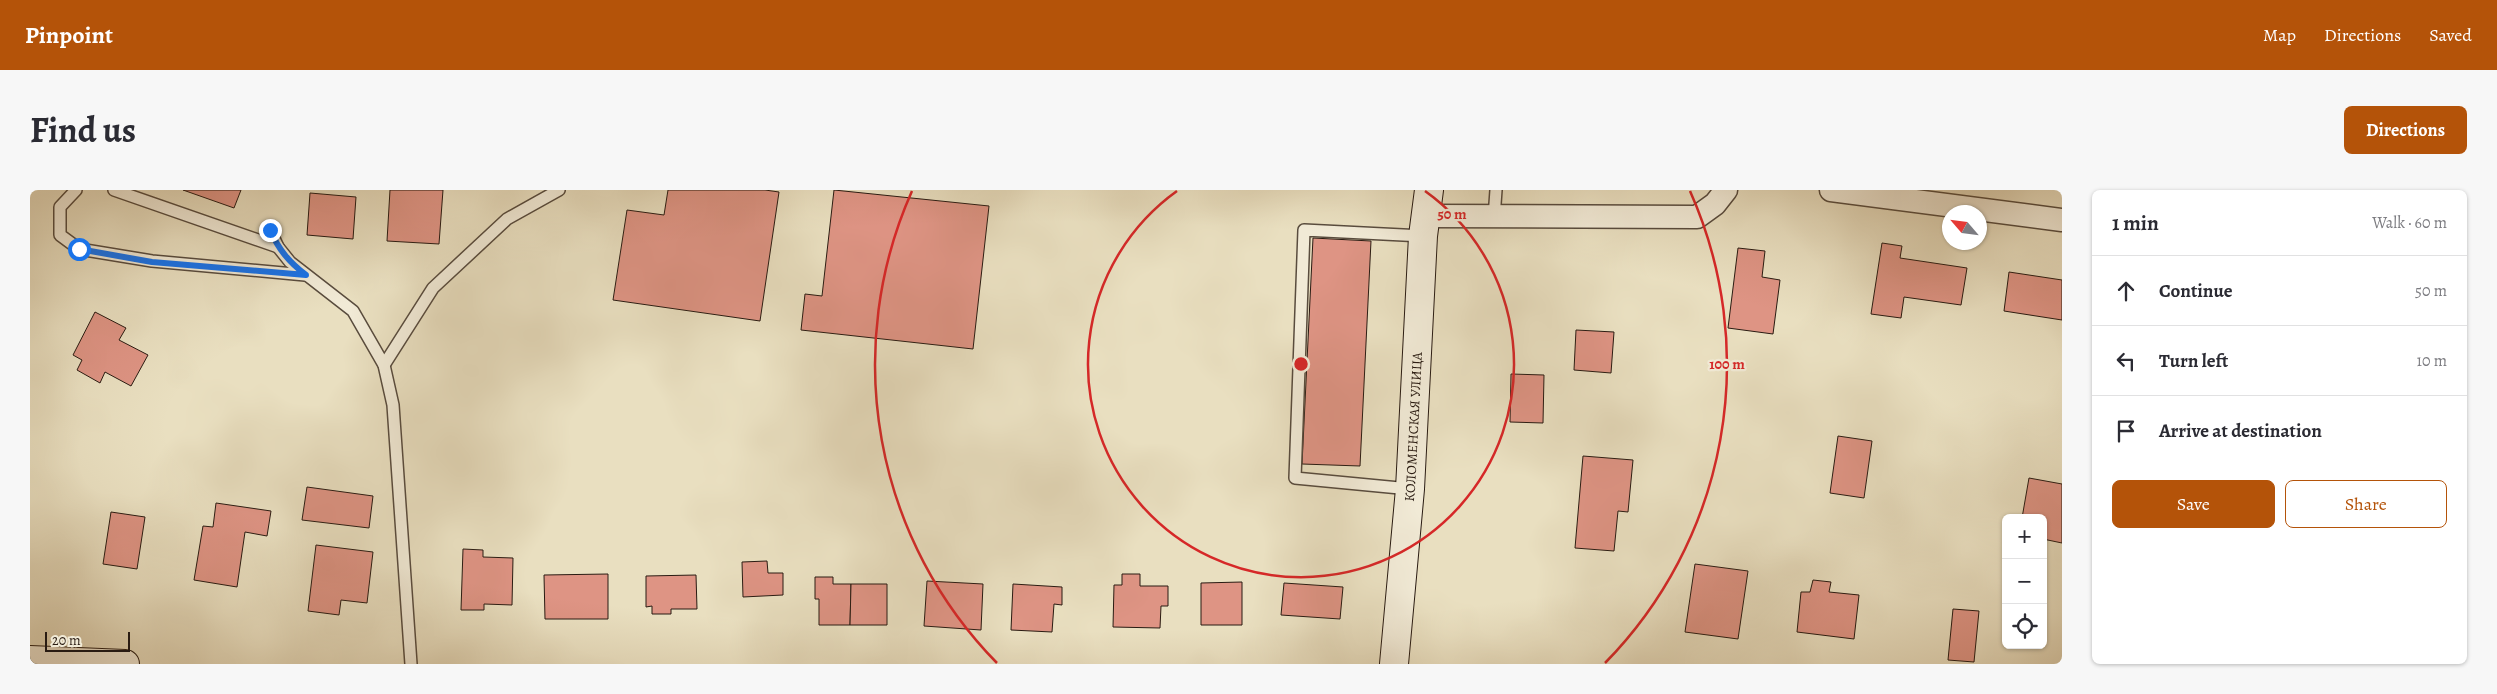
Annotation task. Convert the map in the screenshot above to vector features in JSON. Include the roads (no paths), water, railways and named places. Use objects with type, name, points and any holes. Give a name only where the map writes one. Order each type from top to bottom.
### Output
[{"type":"street","points":[[1426,214],[1494,218],[1697,217],[1715,204],[1726,190]]},
{"type":"street","points":[[1832,190],[2062,220]]},
{"type":"street","name":"КОЛОМЕНСКАЯ УЛИЦА","points":[[1394,664],[1410,489],[1426,214]]},
{"type":"street","points":[[30,660],[125,664]]},
{"type":"lane","points":[[76,190],[60,207],[60,235],[79,249],[152,262],[306,275]]},
{"type":"lane","points":[[114,190],[278,247]]},
{"type":"lane","points":[[384,365],[433,288],[507,219],[559,190]]},
{"type":"lane","points":[[1494,218],[1496,190]]},
{"type":"lane","points":[[1410,489],[1295,478],[1304,230],[1426,214]]},
{"type":"lane","points":[[270,230],[278,247],[290,262],[353,311],[384,365],[393,405],[411,664]]}]
